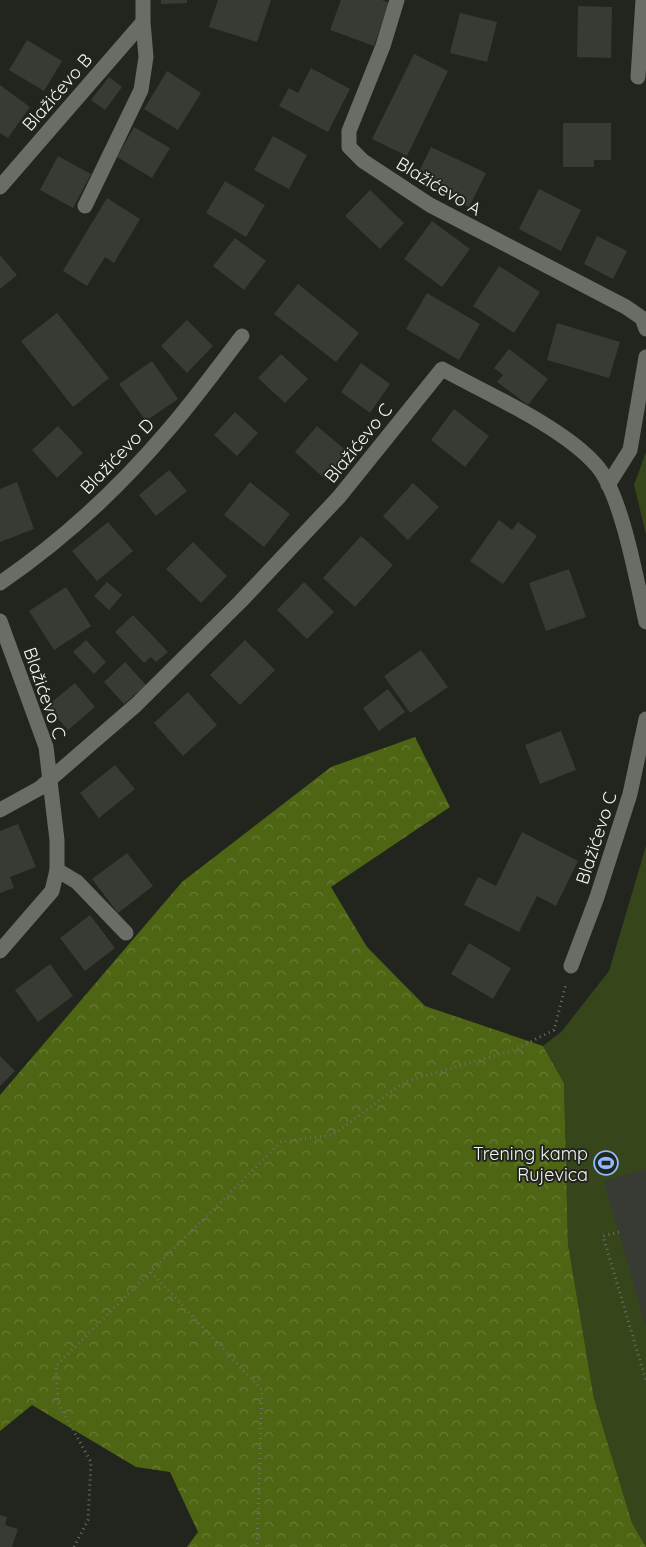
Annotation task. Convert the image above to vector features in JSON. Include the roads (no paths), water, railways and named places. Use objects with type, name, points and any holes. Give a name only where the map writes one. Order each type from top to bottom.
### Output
[{"type":"street","points":[[85,206],[142,90],[146,57],[143,0]]},
{"type":"street","name":"Blažićevo A","points":[[397,0],[383,46],[349,131],[349,147],[363,161],[430,205],[626,307],[642,318],[646,329]]},
{"type":"street","points":[[638,76],[643,0]]},
{"type":"street","name":"Blažićevo B","points":[[0,187],[143,22]]},
{"type":"street","name":"Blažićevo D","points":[[0,583],[40,555],[124,479],[170,428],[242,336]]},
{"type":"street","points":[[608,484],[630,450],[641,424],[646,357]]},
{"type":"street","name":"Blažićevo C","points":[[0,810],[40,788],[136,705],[241,601],[339,497],[442,369],[568,439],[598,466],[614,497],[632,557],[646,622]]},
{"type":"street","name":"Blažićevo C","points":[[0,621],[46,747],[57,840],[57,870],[52,891],[0,951]]},
{"type":"street","name":"Blažićevo C","points":[[571,966],[596,898],[630,794],[646,719]]},
{"type":"street","points":[[57,870],[77,882],[126,933]]},
{"type":"place","name":"Trening kamp Rujevica","points":[[606,1163]]}]
